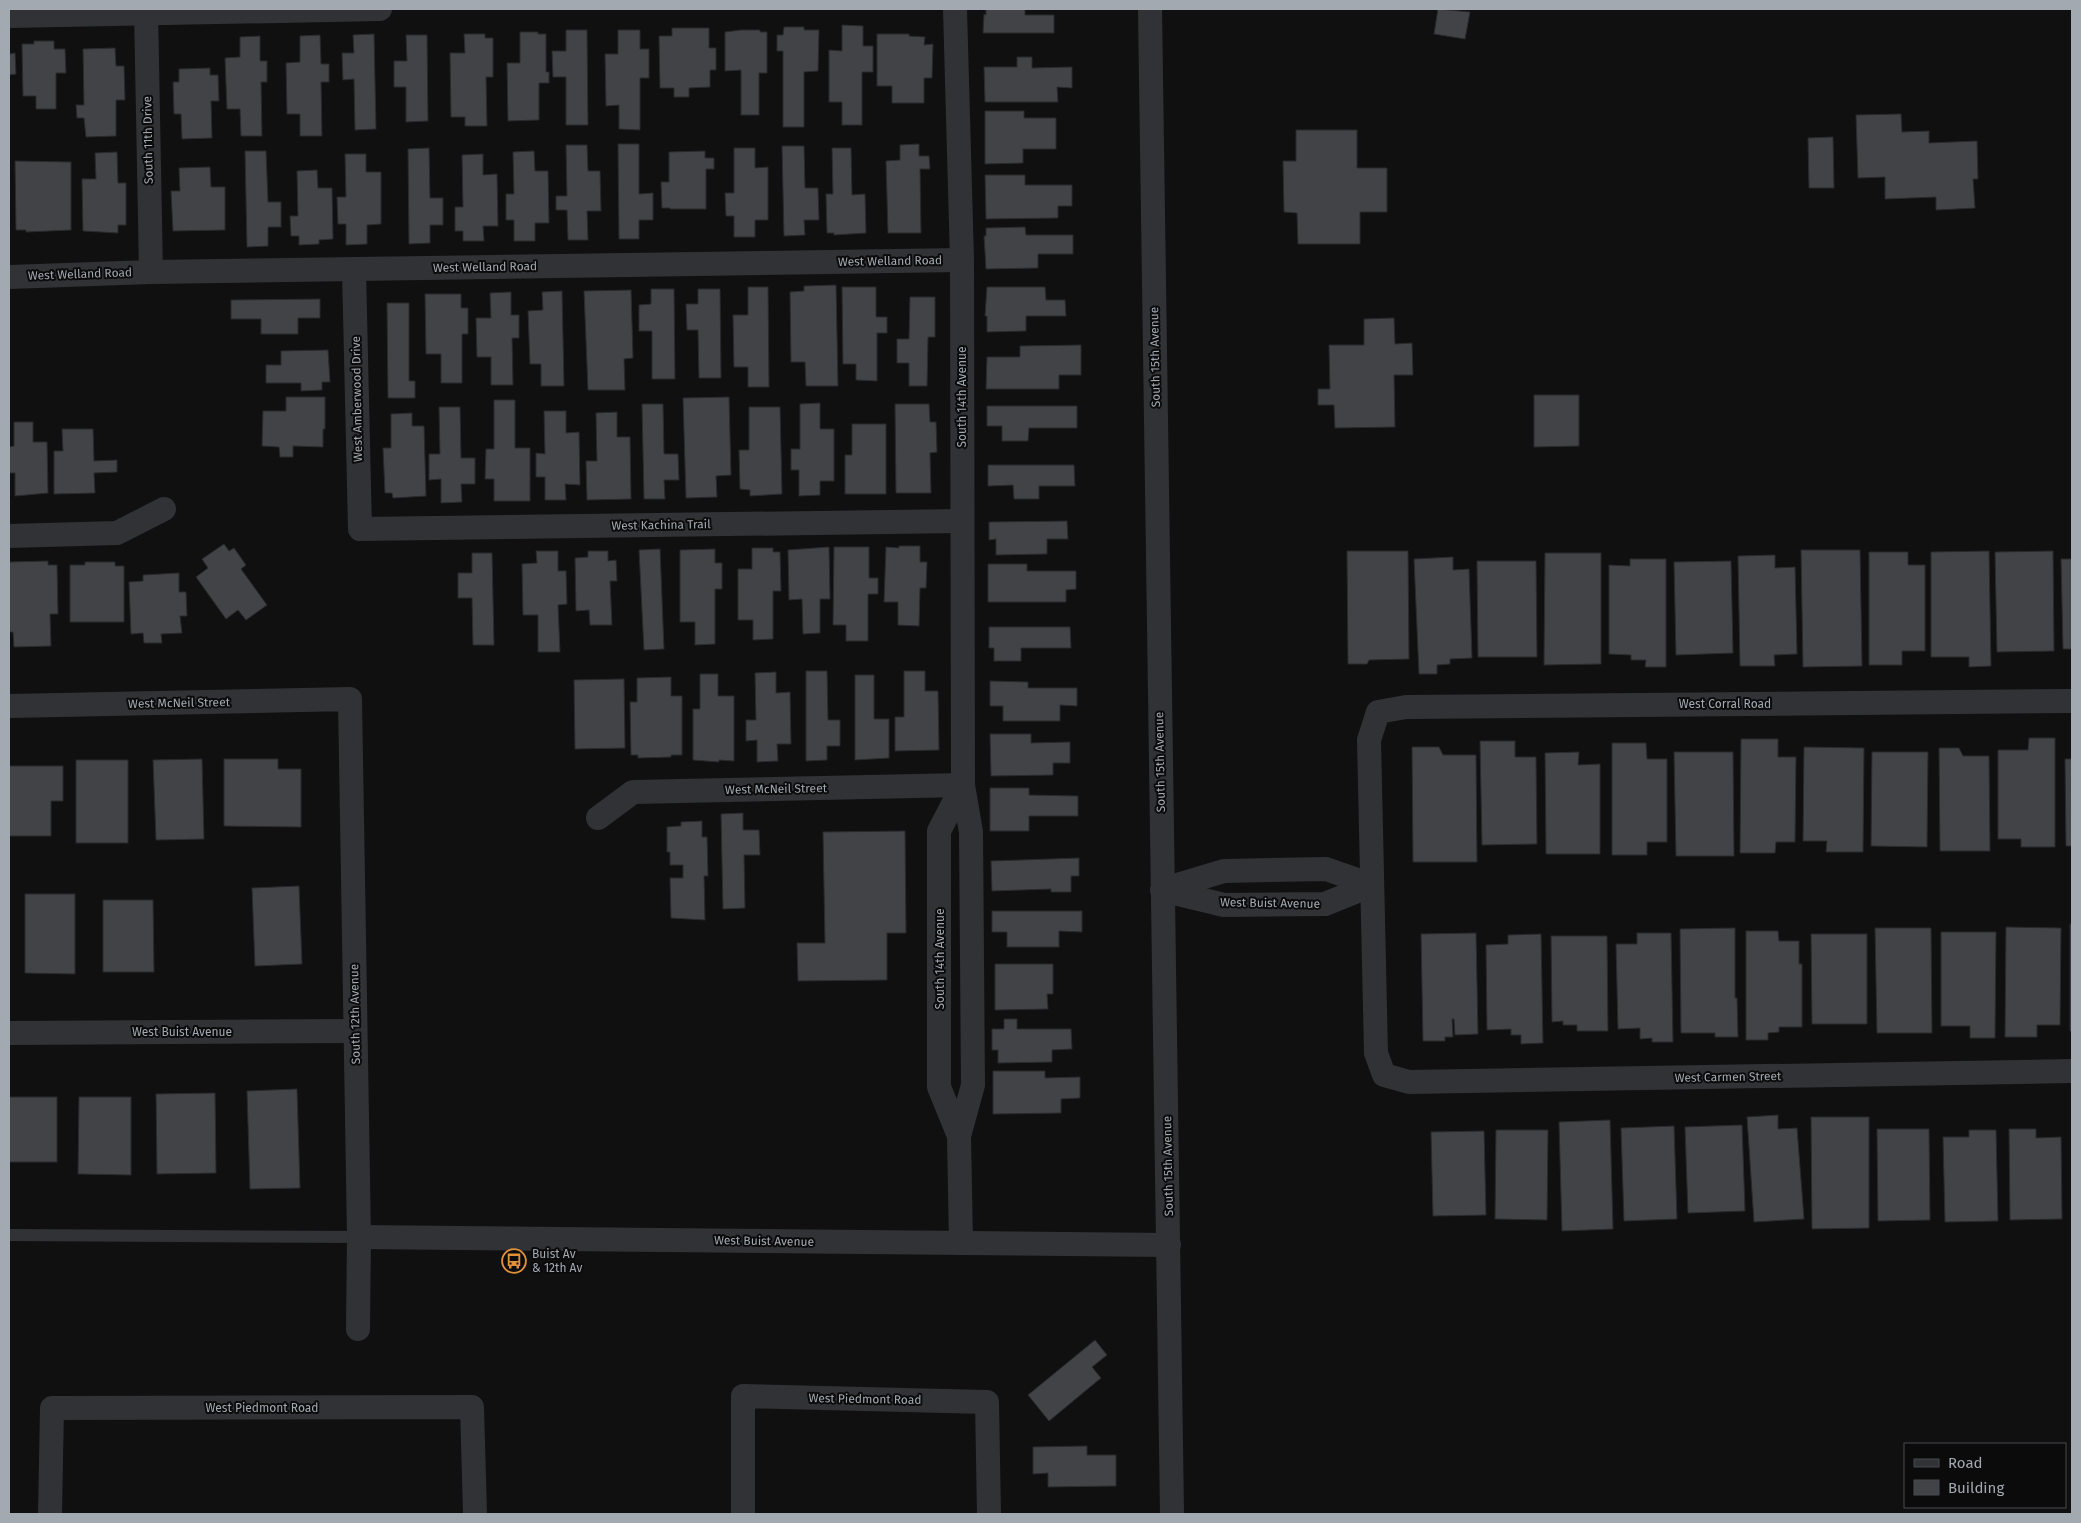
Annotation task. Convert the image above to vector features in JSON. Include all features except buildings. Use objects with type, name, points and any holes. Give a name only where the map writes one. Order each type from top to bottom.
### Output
[{"type":"street","points":[[9,16],[380,9]]},
{"type":"street","name":"South 14th Avenue","points":[[955,9],[962,260],[963,785],[971,832],[973,1086],[959,1136],[961,1243]]},
{"type":"street","name":"South 15th Avenue","points":[[1150,9],[1172,1514]]},
{"type":"street","name":"South 11th Drive","points":[[146,12],[151,272]]},
{"type":"street","name":"West Welland Road","points":[[9,277],[151,272],[962,260]]},
{"type":"street","name":"West Amberwood Drive","points":[[354,270],[360,529]]},
{"type":"street","points":[[9,536],[117,533],[164,509]]},
{"type":"street","name":"West Kachina Trail","points":[[360,529],[961,521]]},
{"type":"street","name":"West McNeil Street","points":[[9,706],[350,700]]},
{"type":"street","name":"South 12th Avenue","points":[[350,700],[359,1237],[358,1329]]},
{"type":"street","name":"West Corral Road","points":[[1372,884],[1369,740],[1378,712],[1406,707],[2072,701]]},
{"type":"street","name":"South 14th Avenue","points":[[959,1136],[939,1087],[939,831],[963,785]]},
{"type":"street","name":"West McNeil Street","points":[[598,818],[633,792],[963,785]]},
{"type":"street","points":[[1162,890],[1224,871],[1326,869],[1372,884]]},
{"type":"street","points":[[1279,870],[1280,904]]},
{"type":"street","name":"West Buist Avenue","points":[[1162,890],[1224,904],[1325,904],[1372,884]]},
{"type":"street","name":"West Carmen Street","points":[[1372,884],[1376,1052],[1384,1075],[1408,1082],[2072,1071]]},
{"type":"street","name":"West Buist Avenue","points":[[9,1034],[355,1031]]},
{"type":"street","points":[[940,1047],[972,1047]]},
{"type":"street","name":"West Buist Avenue","points":[[359,1237],[1169,1245]]},
{"type":"street","name":"West Piedmont Road","points":[[743,1514],[743,1396],[988,1402],[989,1514]]},
{"type":"street","name":"West Piedmont Road","points":[[50,1514],[52,1408],[472,1407],[475,1514]]},
{"type":"lane","points":[[9,1235],[359,1237]]},
{"type":"place","name":"Buist Av & 12th Av","points":[[514,1261]]}]
